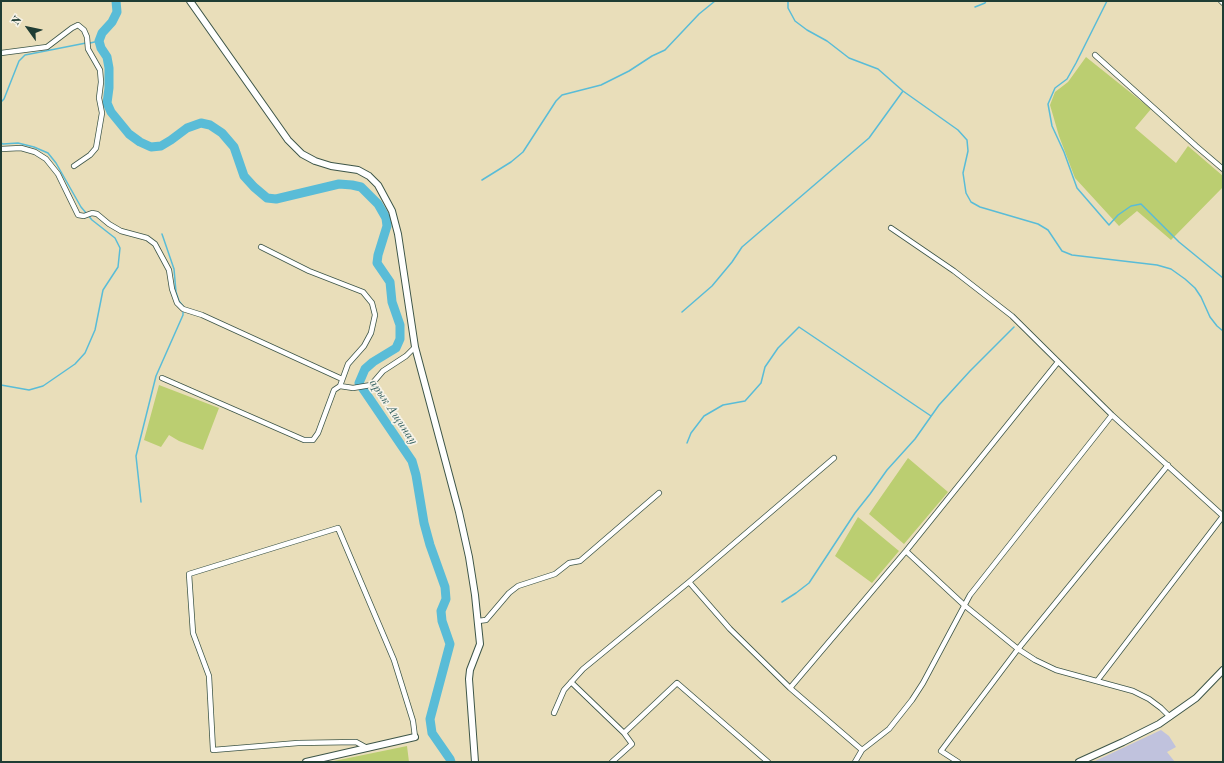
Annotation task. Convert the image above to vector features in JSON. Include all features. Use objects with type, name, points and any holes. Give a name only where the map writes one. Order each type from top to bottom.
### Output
[{"type":"main road","points":[[190,1],[288,140],[302,154],[315,161],[331,166],[358,170],[369,176],[378,185],[392,211],[398,234],[415,347],[459,512],[469,557],[480,644],[470,670],[469,678],[475,762]]},
{"type":"main road","points":[[1079,762],[1123,742],[1170,717],[1196,698],[1223,670]]},
{"type":"main road","points":[[306,762],[415,737]]},
{"type":"street","points":[[1,53],[47,47],[72,28],[78,26],[84,30],[87,37],[88,49],[100,70],[101,82],[99,98],[102,113],[96,148],[90,155],[74,166]]},
{"type":"street","points":[[1095,55],[1223,169]]},
{"type":"street","points":[[1,149],[21,148],[35,152],[46,159],[58,174],[78,215],[84,216],[92,213],[97,214],[109,224],[121,231],[147,238],[155,244],[169,270],[172,289],[177,303],[183,309],[202,315],[342,379]]},
{"type":"street","points":[[891,228],[954,271],[1006,312],[1112,415],[1223,516],[1097,681]]},
{"type":"street","points":[[162,378],[304,440],[313,440],[318,433],[334,390],[340,386],[348,364],[364,346],[371,333],[375,314],[372,303],[363,292],[309,271],[261,246]]},
{"type":"street","points":[[340,386],[353,388],[371,385],[383,371],[406,356],[415,347]]},
{"type":"street","points":[[790,688],[906,551],[1058,362]]},
{"type":"street","points":[[855,762],[862,750],[889,729],[912,700],[923,683],[970,594],[1112,415]]},
{"type":"street","points":[[554,713],[564,690],[582,669],[689,582],[834,458]]},
{"type":"street","points":[[958,762],[941,751],[1018,649],[1168,466]]},
{"type":"street","points":[[478,622],[486,620],[509,593],[518,586],[555,574],[569,563],[580,561],[659,493]]},
{"type":"street","points":[[367,748],[356,742],[298,743],[213,750],[209,676],[193,633],[189,574],[338,528],[394,660],[413,721],[415,737]]},
{"type":"street","points":[[906,551],[964,605],[1018,649],[1035,660],[1056,670],[1133,691],[1149,699],[1170,717]]},
{"type":"street","points":[[689,582],[730,629],[790,688],[862,750]]},
{"type":"street","points":[[571,682],[624,733],[632,744],[612,762]]},
{"type":"street","points":[[624,733],[677,683],[765,761]]},
{"type":"shaded area","points":[[1161,730],[1169,736],[1176,747],[1167,752],[1175,762],[1093,762]]},
{"type":"green space","points":[[1086,57],[1151,109],[1135,128],[1176,163],[1188,146],[1223,176],[1223,187],[1171,240],[1137,211],[1119,226],[1075,178],[1059,136],[1050,105],[1055,92],[1068,82]]},
{"type":"green space","points":[[159,385],[219,408],[203,450],[179,441],[169,435],[161,447],[144,440]]},
{"type":"green space","points":[[908,458],[948,492],[904,544],[869,514]]},
{"type":"green space","points":[[858,517],[899,551],[872,583],[835,556]]},
{"type":"green space","points":[[407,746],[409,762],[329,762]]},
{"type":"waterway","name":"арык Ащинау","points":[[116,1],[117,12],[112,22],[102,33],[99,41],[101,48],[107,57],[109,68],[107,103],[111,112],[129,134],[140,142],[151,147],[161,146],[187,128],[201,123],[210,125],[222,133],[234,147],[244,176],[267,198],[276,199],[339,184],[352,185],[361,187],[378,204],[386,218],[387,226],[377,263],[390,282],[392,302],[400,325],[400,339],[396,348],[373,362],[365,369],[359,383],[412,461],[416,475],[424,523],[445,587],[446,599],[441,611],[442,621],[450,644],[430,719],[432,733],[451,762]]},
{"type":"waterway","points":[[482,180],[511,162],[523,152],[556,101],[562,95],[601,85],[665,50],[699,14],[715,1]]},
{"type":"waterway","points":[[788,1],[788,8],[795,21],[807,30],[827,41],[849,58],[878,69],[903,91],[958,130],[967,140],[968,151],[963,173],[966,193],[971,202],[980,207],[1038,224],[1048,230],[1062,251],[1072,255],[1157,265],[1171,269],[1195,288],[1210,317],[1223,331]]},
{"type":"waterway","points":[[975,7],[985,3],[986,1]]},
{"type":"waterway","points":[[1107,1],[1067,79],[1055,88],[1048,104],[1052,126],[1064,152],[1077,188],[1109,225],[1118,215],[1131,206],[1141,204],[1179,242],[1223,278]]},
{"type":"waterway","points":[[90,43],[99,41]]},
{"type":"waterway","points":[[1,102],[4,99],[19,61],[25,55],[86,43]]},
{"type":"waterway","points":[[682,312],[712,286],[732,262],[742,247],[869,138],[903,91]]},
{"type":"waterway","points":[[1,143],[18,143],[34,147],[48,153],[56,163],[81,207],[92,220],[115,238],[120,248],[118,267],[103,290],[95,330],[85,353],[75,364],[43,386],[29,390],[1,385]]},
{"type":"waterway","points":[[162,234],[174,269],[176,292],[179,301],[183,306]]},
{"type":"waterway","points":[[141,502],[136,456],[156,376],[183,315],[183,310]]},
{"type":"waterway","points":[[687,443],[691,433],[704,416],[723,405],[745,401],[761,383],[765,367],[778,348],[799,327],[931,416]]},
{"type":"waterway","points":[[782,602],[809,583],[855,513],[887,470],[915,439],[939,405],[970,371],[1014,327]]}]
